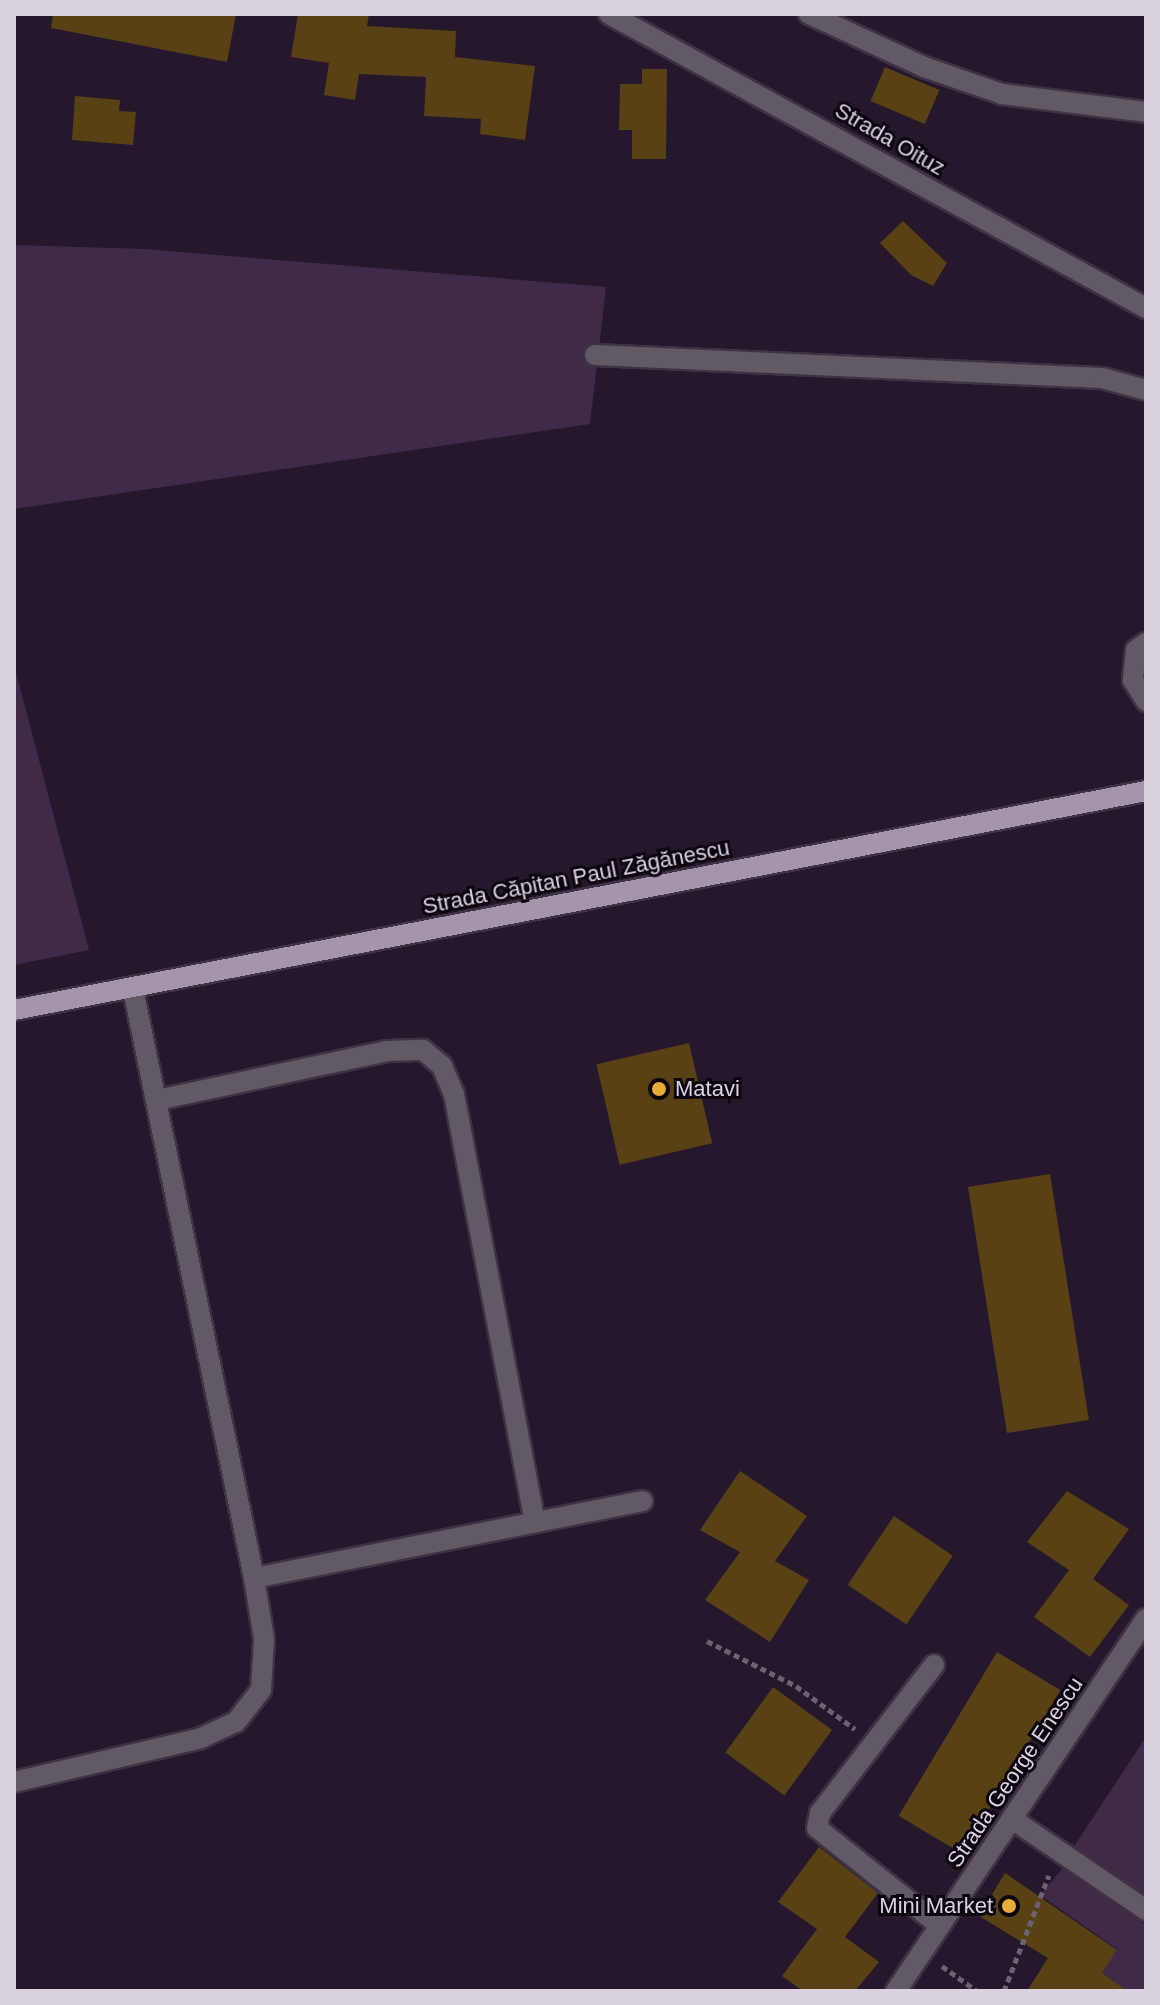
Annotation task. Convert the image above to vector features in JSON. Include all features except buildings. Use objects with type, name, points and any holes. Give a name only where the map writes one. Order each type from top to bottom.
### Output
[{"type":"main road","name":"Strada Căpitan Paul Zăgănescu","points":[[14,1010],[1146,791]]},
{"type":"street","name":"Strada Oituz","points":[[609,14],[1146,308]]},
{"type":"street","points":[[809,14],[924,67],[1002,94],[1146,112]]},
{"type":"street","points":[[595,355],[1102,378],[1146,390]]},
{"type":"street","points":[[1146,643],[1136,650],[1133,680],[1146,701]]},
{"type":"street","points":[[14,1782],[201,1738],[236,1722],[261,1690],[264,1639],[254,1578],[133,989]]},
{"type":"street","points":[[157,1100],[387,1051],[423,1050],[442,1066],[454,1094],[535,1521]]},
{"type":"street","points":[[254,1578],[642,1501]]},
{"type":"street","name":"Strada George Enescu","points":[[896,1991],[1146,1619]]},
{"type":"street","points":[[934,1665],[872,1741],[820,1813],[817,1828],[940,1926]]},
{"type":"street","points":[[1012,1819],[1146,1910]]},
{"type":"path","points":[[707,1641],[796,1686],[872,1741]]},
{"type":"path","points":[[1004,1991],[1040,1892],[1062,1853]]},
{"type":"path","points":[[922,1953],[977,1991]]},
{"type":"shaded area","points":[[14,245],[145,249],[606,287],[590,424],[14,509]]},
{"type":"shaded area","points":[[14,665],[89,950],[14,965]]},
{"type":"shaded area","points":[[1146,1737],[1146,1897],[1073,1848]]},
{"type":"shaded area","points":[[1063,1868],[1146,1925],[1146,1991],[1128,1991],[1102,1973],[1117,1949],[1040,1895]]},
{"type":"place","name":"Matavi","points":[[659,1089]]},
{"type":"place","name":"Mini Market","points":[[1009,1906]]}]
